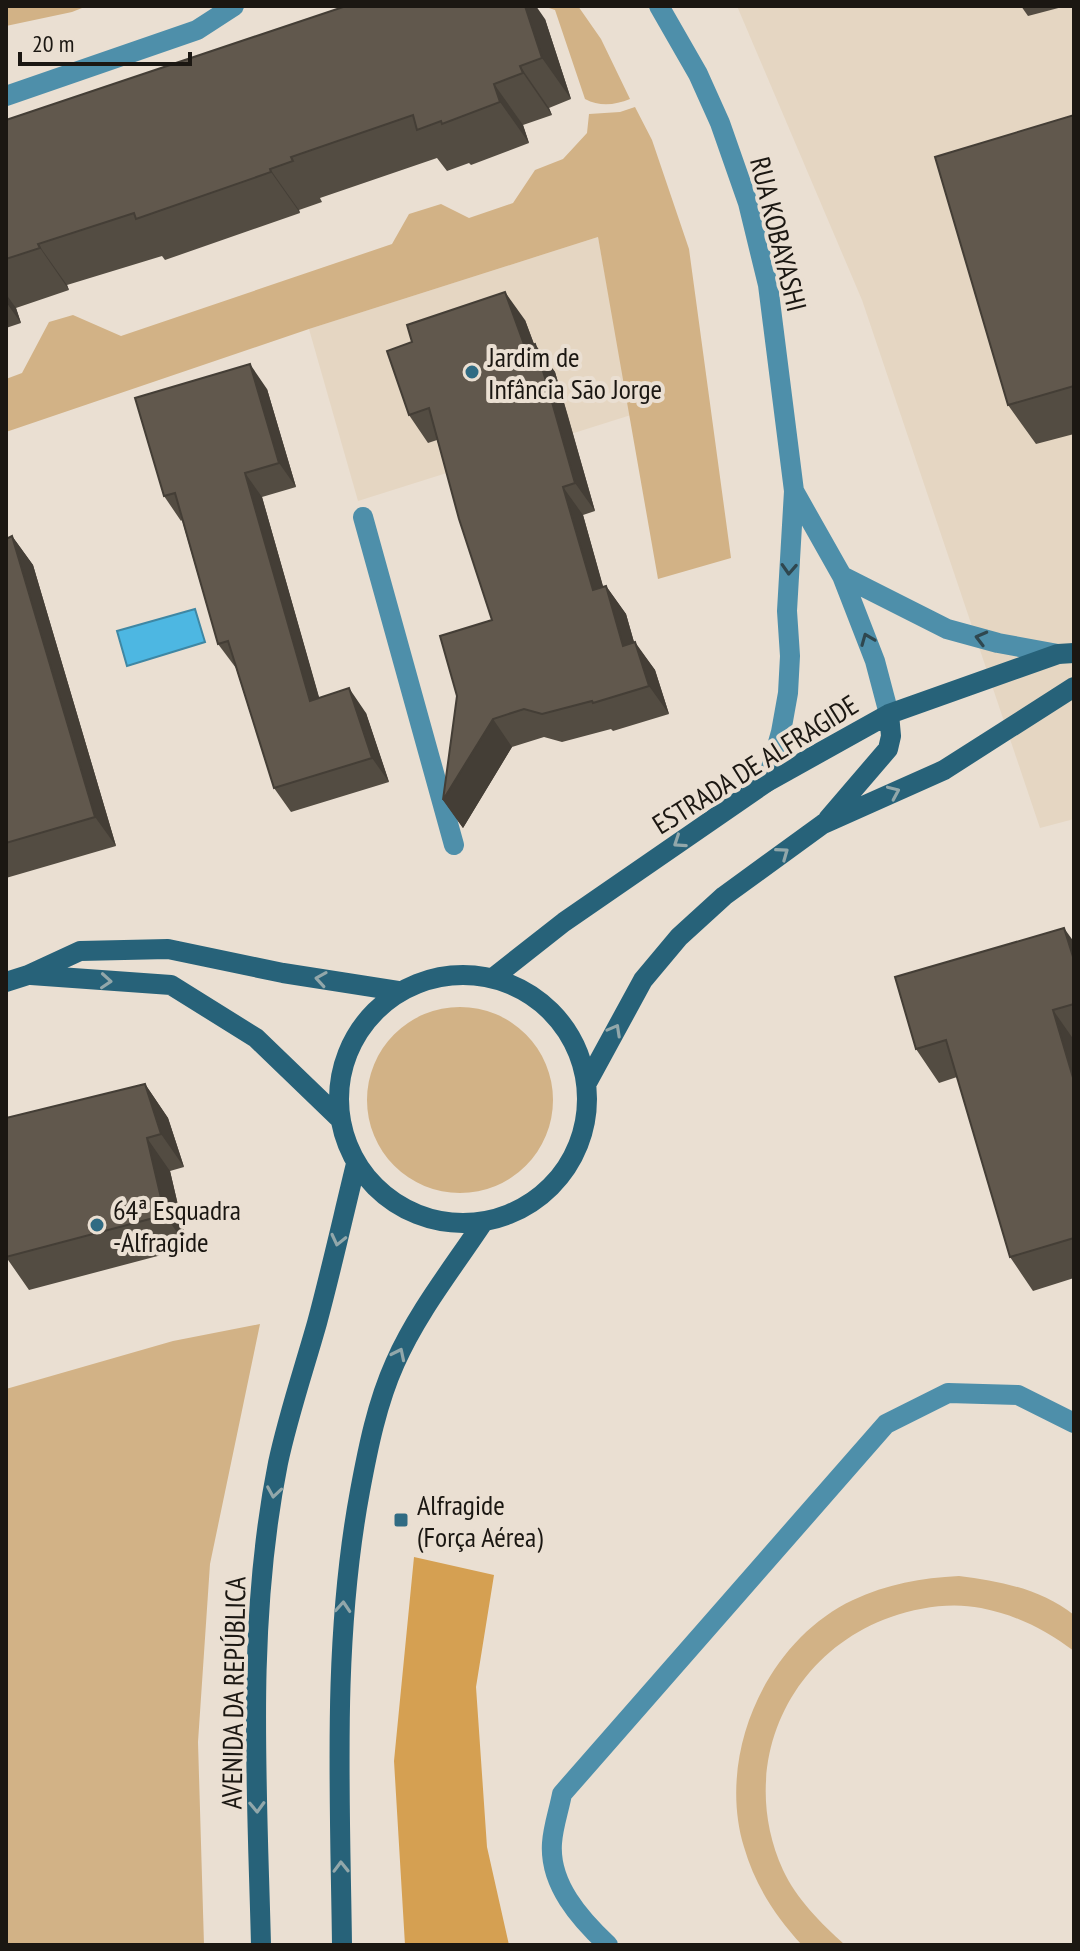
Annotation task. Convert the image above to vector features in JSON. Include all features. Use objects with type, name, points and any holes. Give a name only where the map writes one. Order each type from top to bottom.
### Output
[{"type":"street","points":[[6,96],[197,30],[234,6]]},
{"type":"street","name":"RUA KOBAYASHI","points":[[659,6],[698,74],[720,123],[748,203],[768,285],[794,491],[787,611],[788,693],[767,782]]},
{"type":"street","name":"RUA KOBAYASHI","points":[[794,491],[842,576],[875,661],[889,714]]},
{"type":"street","points":[[363,517],[454,845]]},
{"type":"street","points":[[842,576],[947,629],[998,643],[1066,653]]},
{"type":"street","name":"ESTRADA DE ALFRAGIDE","points":[[494,977],[564,922],[767,782],[889,714],[1066,653]]},
{"type":"street","points":[[588,1081],[643,980],[679,937],[724,896],[823,824],[944,770],[1074,687]]},
{"type":"street","points":[[823,824],[888,749],[891,736],[889,714]]},
{"type":"street","points":[[6,982],[80,951],[168,949],[283,973],[398,991]]},
{"type":"street","points":[[28,975],[171,985],[256,1038],[339,1118]]},
{"type":"street","points":[[445,975],[494,977],[539,998],[571,1035],[588,1081],[586,1130],[565,1174],[529,1207],[482,1224],[433,1222],[388,1201],[356,1164],[339,1118],[341,1069],[361,1025],[398,991],[445,975]]},
{"type":"street","name":"AVENIDA DA REPÚBLICA","points":[[261,1945],[256,1653],[261,1583],[278,1462],[324,1297],[356,1164]]},
{"type":"street","points":[[342,1945],[340,1659],[344,1595],[363,1478],[378,1414],[394,1365],[412,1327],[482,1224]]},
{"type":"street","points":[[608,1945],[593,1932],[561,1890],[552,1845],[562,1794],[827,1488],[886,1424],[948,1393],[1018,1395],[1074,1423]]},
{"type":"shaded area","points":[[6,6],[87,6],[6,26]]},
{"type":"shaded area","points":[[543,6],[578,6],[601,39],[630,99],[608,104],[585,99],[555,10]]},
{"type":"shaded area","points":[[737,6],[1074,6],[1074,819],[1040,828],[862,300]]},
{"type":"shaded area","points":[[635,107],[652,140],[689,249],[731,558],[658,579],[598,237],[309,329],[6,432],[6,379],[22,373],[49,322],[73,315],[121,336],[392,244],[409,214],[441,204],[469,218],[513,203],[535,170],[563,159],[587,133],[589,114],[620,112]]},
{"type":"shaded area","name":"Jardim de Infância São Jorge","points":[[598,237],[631,415],[358,501],[309,329]]},
{"type":"shaded area","points":[[460,1007],[495,1014],[526,1034],[546,1065],[553,1100],[546,1135],[526,1166],[495,1186],[460,1193],[425,1186],[394,1166],[374,1135],[367,1100],[374,1065],[394,1034],[425,1014]]},
{"type":"shaded area","points":[[260,1324],[210,1564],[198,1742],[204,1945],[6,1945],[6,1389],[173,1341]]},
{"type":"shaded area","points":[[414,1557],[494,1575],[476,1687],[487,1847],[509,1945],[405,1945],[394,1761]]},
{"type":"shaded area","points":[[959,1576],[1020,1588],[1061,1606],[1074,1615],[1074,1651],[1019,1619],[970,1606],[947,1606],[924,1608],[891,1617],[854,1634],[823,1658],[799,1687],[780,1720],[769,1755],[766,1793],[770,1832],[783,1870],[810,1910],[845,1945],[802,1945],[783,1923],[760,1887],[744,1847],[737,1812],[737,1775],[743,1739],[755,1704],[773,1672],[795,1643],[822,1619],[853,1600],[891,1586]]},
{"type":"water","points":[[195,609],[205,642],[127,666],[117,631]]},
{"type":"building","points":[[346,6],[525,6],[542,58],[520,66],[523,73],[494,84],[500,102],[442,124],[441,121],[417,130],[413,115],[291,157],[293,161],[270,169],[271,172],[136,219],[134,213],[38,244],[40,248],[6,259],[6,120]]},
{"type":"building","points":[[1074,115],[1074,386],[1008,405],[935,157]]},
{"type":"building","points":[[505,292],[525,347],[535,344],[548,388],[575,483],[563,487],[593,590],[606,586],[623,646],[635,642],[649,686],[542,714],[524,709],[493,719],[443,800],[457,696],[440,636],[492,620],[459,519],[429,408],[409,415],[387,351],[412,342],[407,325]]},
{"type":"building","points":[[250,364],[279,463],[245,473],[310,701],[349,688],[372,758],[274,788],[228,641],[218,644],[175,493],[164,496],[135,398]]},
{"type":"building","points":[[12,536],[95,817],[6,843],[6,539]]},
{"type":"building","points":[[1064,928],[1074,960],[1074,1004],[1053,1010],[1074,1081],[1074,1238],[1010,1257],[946,1040],[916,1049],[895,977]]},
{"type":"building","name":"64ª Esquadra -Alfragide","points":[[145,1084],[161,1134],[147,1138],[165,1215],[6,1257],[6,1118]]},
{"type":"place","name":"Jardim de Infância São Jorge","points":[[472,372]]},
{"type":"place","name":"64ª Esquadra -Alfragide","points":[[97,1225]]},
{"type":"place","name":"Alfragide (Força Aérea)","points":[[401,1520]]}]
